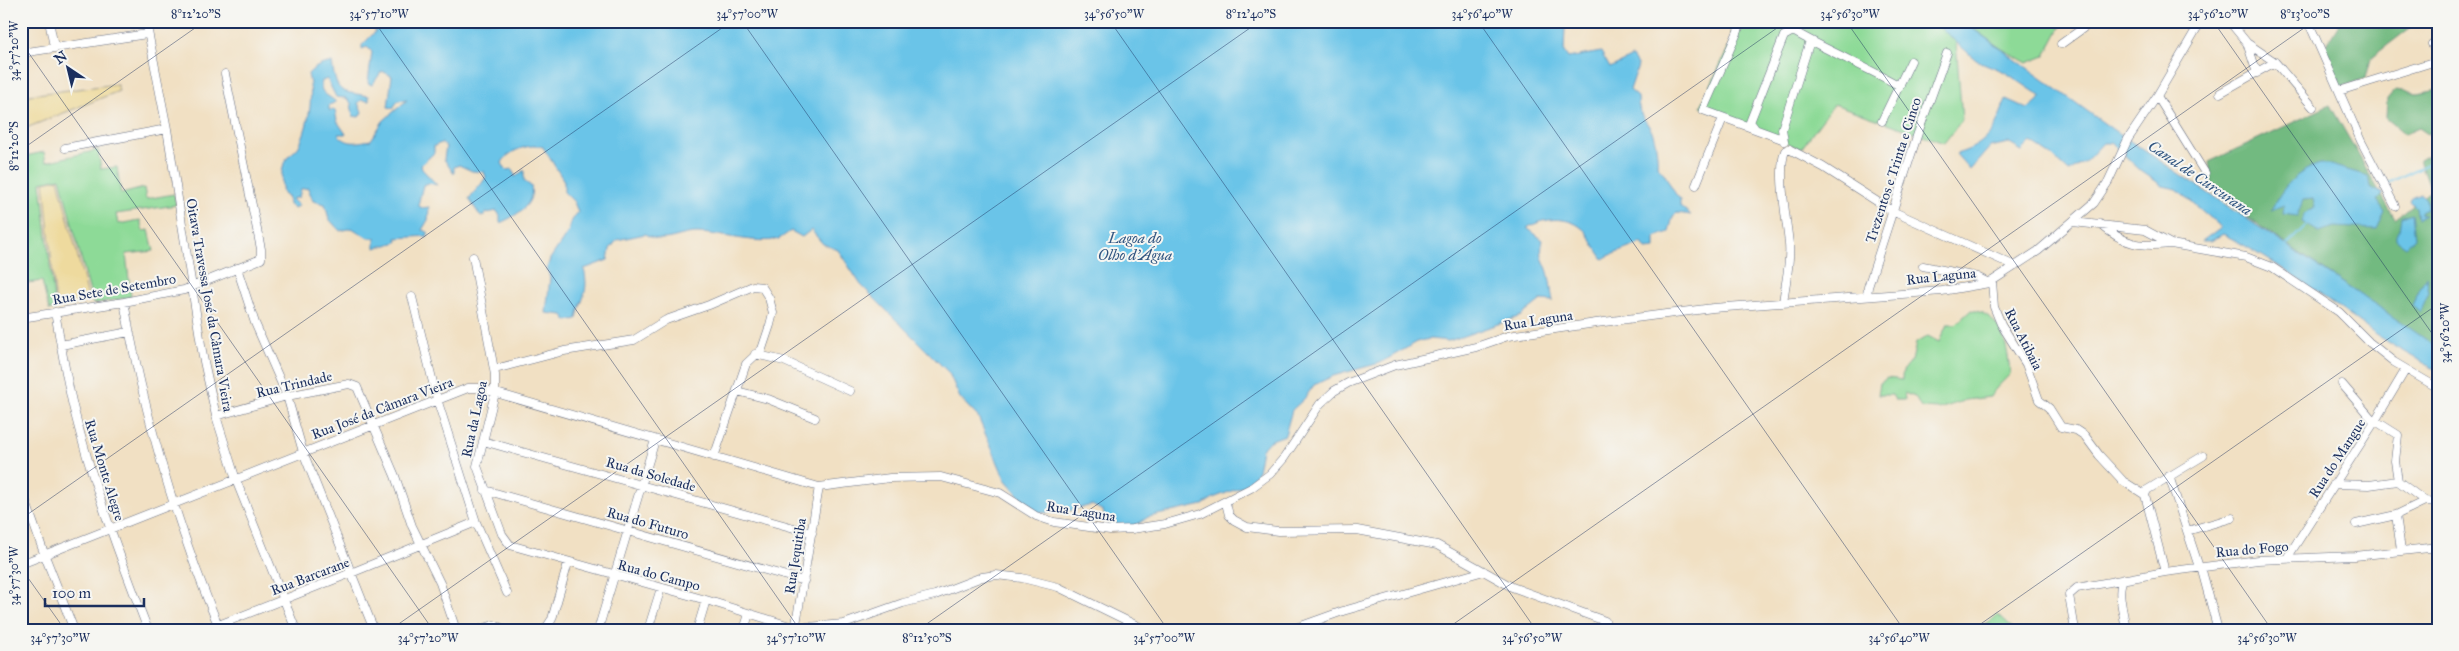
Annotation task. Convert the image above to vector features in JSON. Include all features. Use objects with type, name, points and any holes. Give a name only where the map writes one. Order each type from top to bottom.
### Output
[{"type":"street","points":[[50,21],[54,47]]},
{"type":"street","name":"Oitava Travessa José da Câmara Vieira","points":[[146,21],[167,129],[203,357],[216,416],[236,480],[296,630]]},
{"type":"street","points":[[1740,21],[1728,56],[1703,108],[1705,111],[1754,127],[1782,139],[1789,149],[1823,167],[1892,211],[2015,266]]},
{"type":"street","points":[[2062,44],[2093,21]]},
{"type":"street","name":"Rua Laguna","points":[[819,487],[890,478],[941,476],[1000,493],[1036,516],[1045,519],[1110,530],[1132,530],[1165,524],[1200,514],[1226,503],[1270,474],[1295,443],[1320,404],[1334,391],[1348,382],[1395,365],[1476,347],[1508,336],[1713,308],[1942,291],[1990,282],[2038,251],[2094,203],[2108,182],[2120,153],[2157,96],[2201,21]]},
{"type":"street","points":[[2229,21],[2247,43],[2275,62],[2313,107]]},
{"type":"street","points":[[2308,21],[2394,206]]},
{"type":"street","points":[[1754,127],[1750,122],[1784,36],[1793,31],[1833,54],[1854,60],[1900,86]]},
{"type":"street","points":[[21,53],[147,34]]},
{"type":"street","points":[[2339,91],[2433,62],[2436,54],[2432,46],[2436,40]]},
{"type":"street","points":[[1782,139],[1782,129],[1810,41]]},
{"type":"street","points":[[2247,43],[2257,72]]},
{"type":"street","name":"Trezentos e Trinta e Cinco","points":[[1867,296],[1868,287],[1892,211],[1946,53]]},
{"type":"street","points":[[1882,121],[1911,61]]},
{"type":"street","points":[[2220,93],[2275,62]]},
{"type":"street","name":"Rua Sete de Setembro","points":[[21,318],[124,302],[192,287],[259,261],[262,254],[225,74]]},
{"type":"street","points":[[2157,96],[2205,173]]},
{"type":"street","points":[[1696,185],[1723,118]]},
{"type":"street","points":[[64,148],[167,129]]},
{"type":"street","points":[[1783,303],[1789,246],[1783,162],[1785,151],[1789,149]]},
{"type":"street","points":[[2073,222],[2145,230],[2171,244]]},
{"type":"street","points":[[2100,224],[2116,237],[2130,243],[2146,246],[2171,244],[2246,257],[2272,267],[2339,312],[2369,342],[2394,362],[2438,388]]},
{"type":"street","name":"Rua da Lagoa","points":[[472,257],[495,369],[495,393],[477,466],[502,534],[510,545],[515,548]]},
{"type":"street","points":[[1923,266],[1977,276],[1990,282]]},
{"type":"street","points":[[237,268],[255,323],[288,396],[304,452],[374,630]]},
{"type":"street","name":"Rua Atibaia","points":[[1990,282],[1994,307],[2012,343],[2026,364],[2039,400],[2049,408],[2061,427],[2076,430],[2085,436],[2099,456],[2123,480],[2145,495]]},
{"type":"street","points":[[495,369],[564,351],[634,340],[666,320],[709,305],[753,286],[762,287],[769,298],[773,313],[762,349],[746,364],[714,457]]},
{"type":"street","points":[[412,298],[436,399],[476,522],[507,593]]},
{"type":"street","points":[[124,302],[145,409],[174,506],[219,627]]},
{"type":"street","name":"Rua Monte Alegre","points":[[55,312],[73,408],[110,531],[148,630]]},
{"type":"street","points":[[61,345],[129,332]]},
{"type":"street","points":[[755,354],[784,361],[850,391]]},
{"type":"street","name":"Rua do Mangue","points":[[2287,558],[2376,421],[2406,369]]},
{"type":"street","name":"Rua Trindade","points":[[216,416],[288,396],[349,384],[357,387],[374,425]]},
{"type":"street","points":[[2342,384],[2376,421],[2398,435],[2395,461],[2398,480],[2425,501]]},
{"type":"street","name":"Rua José da Câmara Vieira","points":[[21,564],[174,506],[436,399],[468,388],[479,388],[819,487]]},
{"type":"street","points":[[737,391],[768,399],[814,418]]},
{"type":"street","points":[[374,425],[395,476],[412,526],[440,583],[456,630]]},
{"type":"street","points":[[598,630],[654,440]]},
{"type":"street","name":"Rua da Soledade","points":[[484,441],[812,533]]},
{"type":"street","points":[[2165,572],[2145,495],[2147,490],[2203,456]]},
{"type":"street","points":[[2169,476],[2200,567],[2218,630]]},
{"type":"street","points":[[2334,484],[2369,485],[2398,480]]},
{"type":"street","name":"Rua Jequitiba","points":[[795,629],[819,487]]},
{"type":"street","points":[[21,488],[74,630]]},
{"type":"street","name":"Rua do Futuro","points":[[485,490],[804,581]]},
{"type":"street","points":[[2356,524],[2396,515],[2425,501],[2438,502]]},
{"type":"street","points":[[1226,503],[1229,515],[1247,527],[1278,531],[1358,530],[1437,545],[1512,587],[1606,621]]},
{"type":"street","points":[[2396,515],[2400,550]]},
{"type":"street","points":[[2187,531],[2232,518]]},
{"type":"street","name":"Rua Barcarane","points":[[206,630],[219,627],[476,522]]},
{"type":"street","name":"Rua do Fogo","points":[[2075,630],[2069,598],[2072,591],[2077,588],[2200,567],[2287,558],[2354,556],[2438,547]]},
{"type":"street","name":"Rua do Campo","points":[[515,548],[706,600],[795,629]]},
{"type":"street","points":[[545,630],[552,619],[568,563]]},
{"type":"street","points":[[1290,630],[1343,611],[1484,571]]},
{"type":"street","points":[[795,629],[844,624],[903,603],[935,595],[982,577],[996,575],[1022,578],[1058,587],[1146,630]]},
{"type":"street","points":[[2124,579],[2120,585],[2126,630]]},
{"type":"street","points":[[648,630],[661,588]]},
{"type":"street","points":[[697,630],[706,600]]},
{"type":"street","points":[[744,630],[749,614]]},
{"type":"street","points":[[478,630],[494,625],[506,630]]},
{"type":"green space","points":[[1733,21],[1933,21],[1956,42],[1962,120],[1944,143],[1834,104],[1801,149],[1701,106],[1731,42]]},
{"type":"green space","points":[[1962,21],[2077,21],[2061,26],[2045,56],[2027,63],[2002,49]]},
{"type":"green space","points":[[2341,21],[2419,21],[2371,58],[2366,78],[2341,87],[2324,49]]},
{"type":"green space","points":[[2438,89],[2438,141],[2419,128],[2405,134],[2386,118],[2387,99],[2395,90],[2418,93]]},
{"type":"green space","points":[[2330,105],[2395,219],[2430,191],[2419,160],[2438,151],[2438,348],[2241,213],[2212,189],[2209,162]]},
{"type":"green space","points":[[98,150],[101,169],[117,167],[121,194],[144,188],[146,199],[174,194],[176,205],[116,214],[118,224],[140,220],[143,231],[149,230],[154,251],[126,254],[131,297],[93,304],[60,178],[41,182],[55,310],[49,310],[42,281],[21,284],[21,157],[44,152],[46,162]]},
{"type":"green space","points":[[1971,310],[1982,313],[1997,325],[2008,354],[2010,374],[1990,397],[1966,400],[1939,409],[1921,408],[1915,397],[1904,393],[1905,400],[1895,400],[1892,395],[1878,395],[1880,383],[1887,378],[1902,380],[1904,369],[1912,361],[1916,343],[1928,336],[1939,342],[1947,324],[1956,324]]},
{"type":"green space","points":[[1998,615],[2014,630],[1976,630]]},
{"type":"sand","points":[[117,84],[119,91],[21,130],[21,96]]},
{"type":"sand","points":[[58,179],[89,300],[56,307],[44,182]]},
{"type":"water","name":"Lagoa do Olho d'Água","points":[[372,21],[1561,21],[1565,27],[1564,52],[1568,58],[1601,52],[1610,68],[1632,57],[1638,66],[1630,90],[1638,97],[1639,109],[1653,134],[1657,166],[1680,199],[1680,206],[1691,215],[1677,213],[1673,216],[1669,232],[1655,237],[1655,248],[1646,249],[1642,243],[1603,259],[1580,226],[1565,220],[1549,220],[1534,224],[1527,228],[1543,240],[1541,252],[1548,271],[1553,301],[1541,300],[1521,316],[1449,341],[1430,339],[1419,341],[1380,363],[1333,376],[1314,385],[1305,398],[1292,410],[1285,435],[1269,441],[1262,449],[1258,471],[1245,486],[1213,498],[1203,505],[1148,517],[1138,524],[1126,527],[1107,524],[1103,511],[1092,505],[1068,511],[1039,513],[1031,510],[1005,479],[978,417],[960,398],[949,373],[861,285],[838,250],[823,244],[811,230],[802,237],[791,231],[780,238],[760,241],[697,233],[664,239],[658,239],[645,234],[617,240],[610,249],[608,260],[584,269],[586,285],[577,319],[567,321],[563,315],[546,313],[550,278],[547,268],[550,259],[568,232],[571,222],[578,212],[574,202],[564,192],[564,181],[543,147],[532,146],[514,151],[502,163],[506,170],[513,169],[515,177],[524,170],[524,181],[531,186],[531,193],[527,205],[523,209],[500,223],[500,216],[497,211],[487,213],[481,217],[469,199],[486,177],[484,172],[472,171],[459,165],[454,167],[454,174],[444,159],[446,146],[441,143],[434,146],[434,153],[421,165],[422,169],[437,185],[429,183],[423,185],[418,205],[422,208],[429,207],[428,220],[422,230],[428,232],[428,236],[396,238],[397,242],[375,248],[375,238],[368,238],[352,228],[340,231],[329,219],[325,204],[313,201],[308,188],[301,189],[299,197],[292,199],[299,206],[294,208],[289,205],[288,198],[283,194],[282,170],[285,161],[299,146],[305,129],[310,111],[311,92],[308,74],[310,72],[322,64],[332,63],[336,81],[342,90],[369,96],[369,101],[362,100],[358,103],[362,112],[359,117],[353,116],[351,103],[346,98],[336,97],[327,79],[322,81],[323,92],[336,102],[329,105],[329,110],[335,110],[337,121],[346,134],[338,134],[349,142],[371,140],[383,121],[407,100],[398,101],[393,108],[388,107],[392,76],[382,71],[372,85],[368,83],[372,52],[367,47],[362,49],[362,45],[375,32],[375,25]]},
{"type":"water","points":[[1933,21],[1962,21],[2115,131],[2394,317],[2438,348],[2438,371],[2396,348],[2300,280],[2244,245],[2223,234],[2211,241],[2202,241],[2221,227],[2177,189],[2163,186],[2141,171],[2112,143],[2103,143],[2086,161],[2069,172],[2051,155],[2031,142],[2022,151],[2008,143],[1990,147],[1970,170],[1956,154],[1976,146],[1989,134],[1998,119],[2006,99],[2028,109],[2042,97],[2005,72],[1976,60]]},
{"type":"water","points":[[2320,164],[2327,164],[2368,176],[2370,187],[2384,194],[2377,200],[2385,212],[2377,229],[2334,227],[2319,232],[2302,222],[2304,214],[2315,208],[2313,199],[2303,200],[2297,216],[2283,214],[2284,205],[2271,210],[2280,194],[2291,181],[2303,171]]},
{"type":"water","points":[[2421,194],[2426,199],[2427,208],[2421,211],[2421,215],[2425,215],[2418,219],[2416,207],[2410,201]]},
{"type":"water","points":[[2412,213],[2415,238],[2406,246],[2396,239],[2396,235],[2400,230],[2402,217]]},
{"type":"water","points":[[2426,276],[2429,292],[2420,312],[2412,305]]},
{"type":"waterway","points":[[2386,184],[2438,159]]},
{"type":"waterway","points":[[2287,245],[2308,223]]},
{"type":"water label","name":"Canal de Curcurana","points":[[2200,178]]}]
